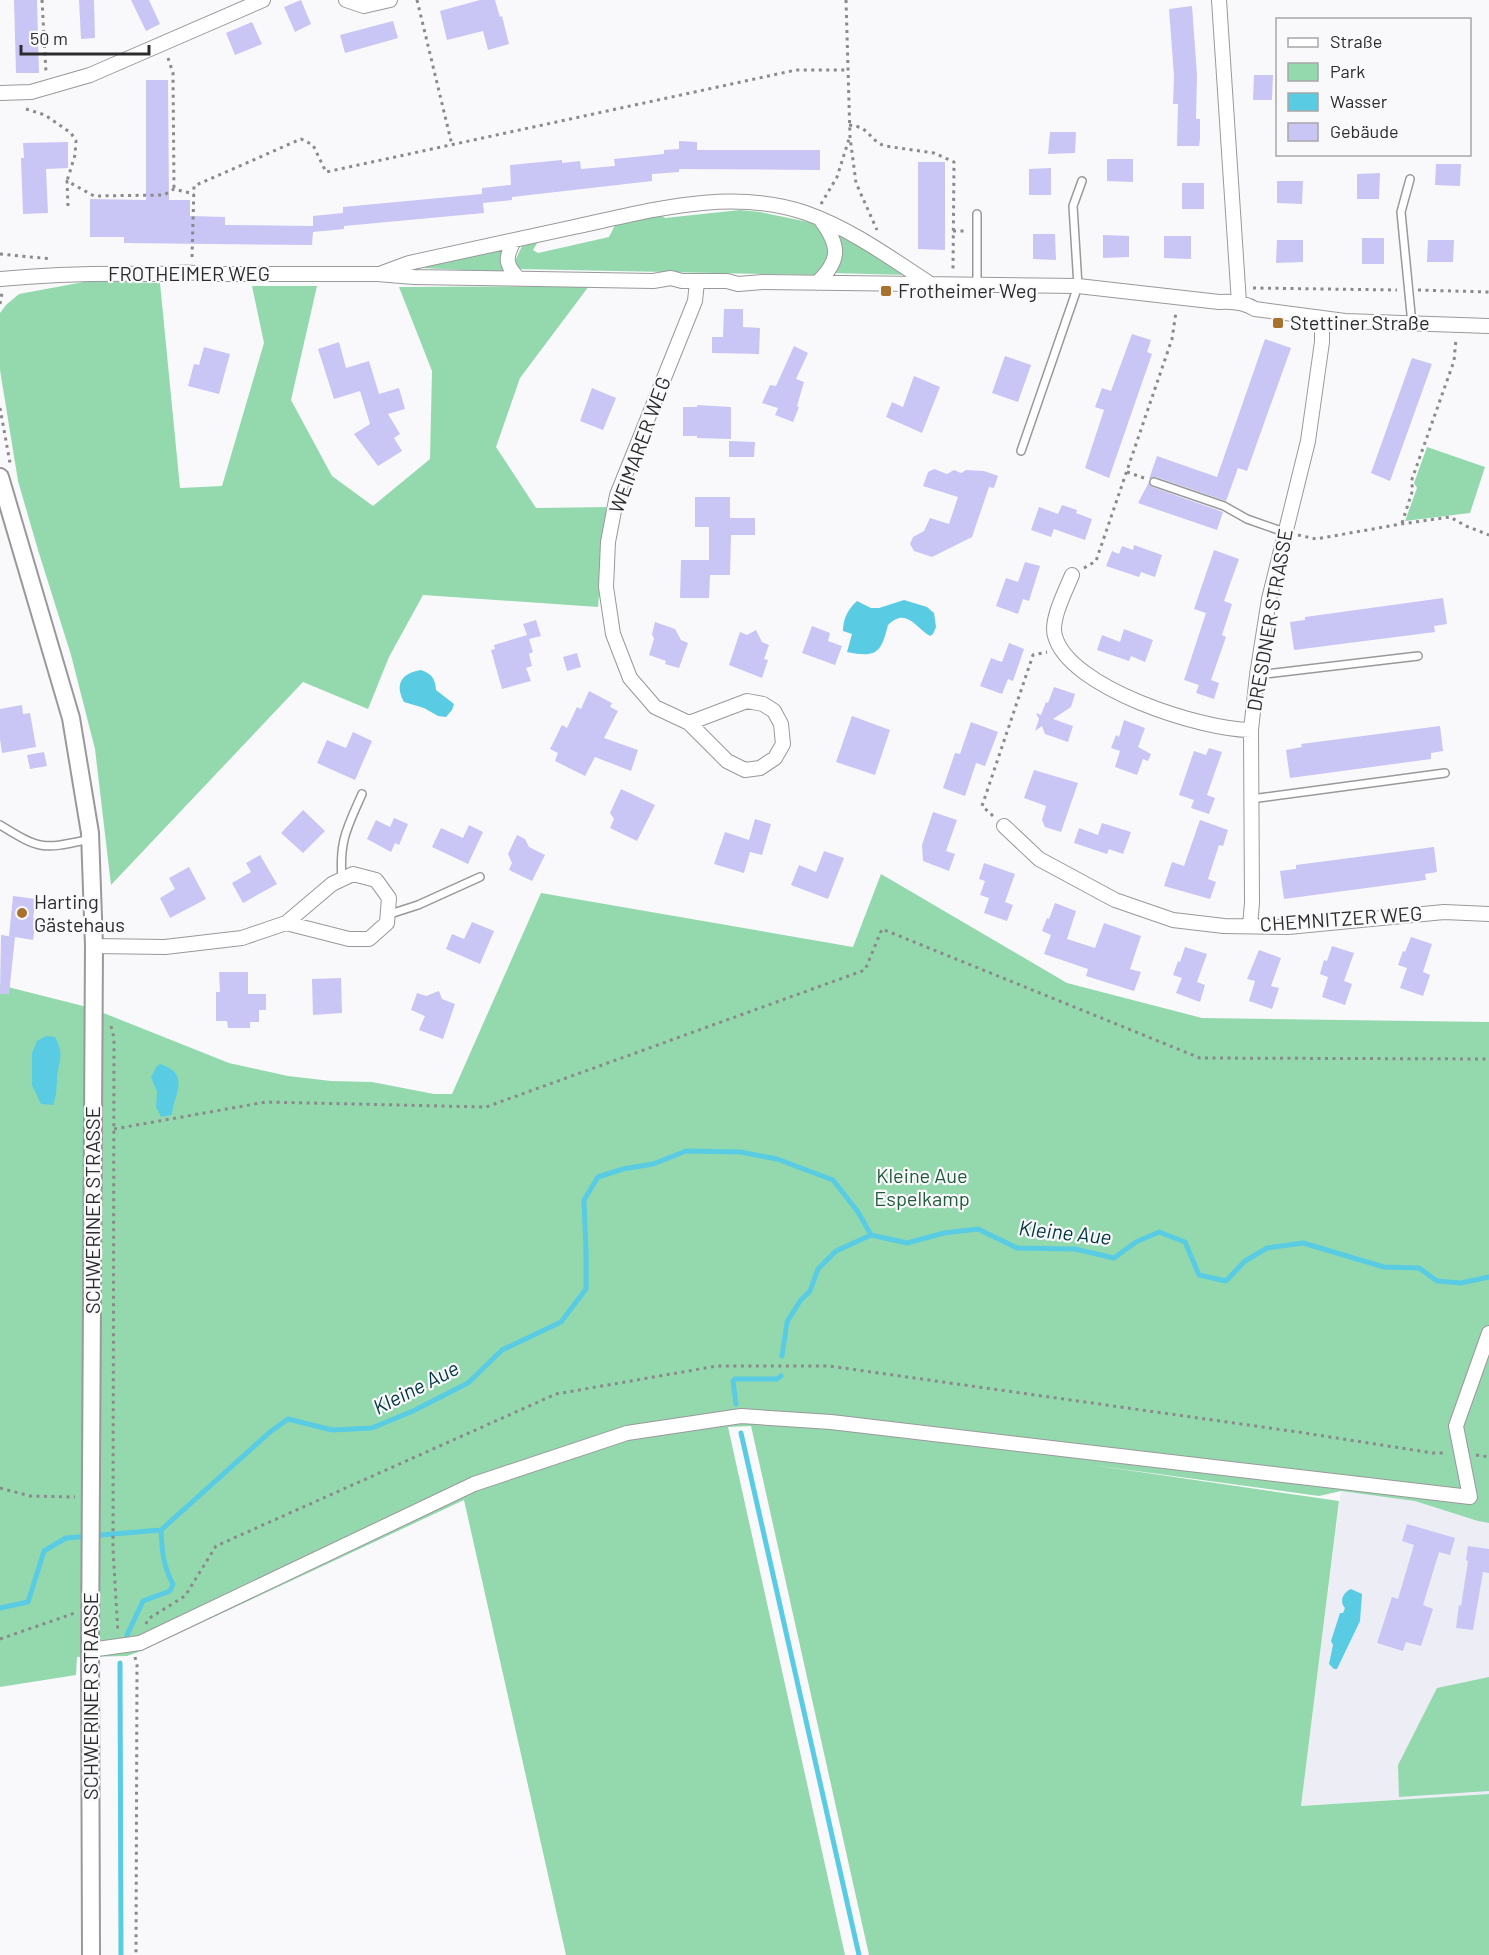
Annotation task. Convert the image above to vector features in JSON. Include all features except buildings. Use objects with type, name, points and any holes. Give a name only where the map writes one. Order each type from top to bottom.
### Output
[{"type":"street","points":[[0,93],[31,92],[90,75],[263,0]]},
{"type":"street","points":[[346,0],[364,6],[390,0]]},
{"type":"street","points":[[1219,0],[1239,303]]},
{"type":"street","name":"FROTHEIMER WEG","points":[[377,274],[409,263],[681,204],[737,201],[820,215],[857,236],[929,284]]},
{"type":"street","points":[[817,283],[833,266],[835,256],[835,244],[820,215]]},
{"type":"street","points":[[514,241],[507,259],[508,266],[518,278]]},
{"type":"street","name":"FROTHEIMER WEG","points":[[0,279],[67,274],[191,272],[652,281],[671,278],[682,281],[727,281],[749,284],[763,282],[1078,286],[1239,303],[1255,309],[1323,318],[1489,326]]},
{"type":"street","name":"WEIMARER WEG","points":[[689,723],[747,701],[763,704],[774,711],[782,724],[783,744],[775,758],[760,768],[745,770],[727,761],[689,723],[655,707],[630,678],[613,634],[606,587],[608,542],[617,495],[695,301],[697,282]]},
{"type":"street","name":"DRESDNER STRASSE","points":[[1250,926],[1252,903],[1251,730],[1257,675],[1269,599],[1308,441],[1322,342],[1323,318]]},
{"type":"street","name":"SCHWERINER STRASSE","points":[[0,477],[71,718],[91,839],[94,946],[90,1608],[91,1955]]},
{"type":"street","points":[[1072,575],[1054,621],[1054,634],[1060,648],[1073,665],[1109,689],[1182,717],[1221,728],[1251,730]]},
{"type":"street","name":"CHEMNITZER WEG","points":[[1004,826],[1039,859],[1115,900],[1173,920],[1224,926],[1288,927],[1444,912],[1489,914]]},
{"type":"street","points":[[94,946],[165,947],[242,938],[286,922],[332,884],[353,874],[376,880],[389,898],[387,923],[369,939],[349,939],[286,922]]},
{"type":"street","points":[[90,1650],[140,1643],[474,1484],[627,1433],[741,1416],[831,1422],[1470,1497],[1456,1426],[1489,1333]]},
{"type":"lane","points":[[1410,179],[1401,212],[1412,324]]},
{"type":"lane","points":[[1021,452],[1078,286],[1073,206],[1082,181]]},
{"type":"lane","points":[[977,214],[977,284]]},
{"type":"lane","points":[[1154,482],[1224,506],[1247,519],[1284,532]]},
{"type":"lane","points":[[1257,675],[1418,656]]},
{"type":"lane","points":[[1251,799],[1445,773]]},
{"type":"lane","points":[[342,879],[342,841],[362,794]]},
{"type":"lane","points":[[0,825],[35,845],[51,847],[91,839]]},
{"type":"lane","points":[[387,915],[418,905],[480,878]]},
{"type":"path","points":[[42,0],[46,88]]},
{"type":"path","points":[[417,0],[452,145]]},
{"type":"path","points":[[846,0],[849,137],[856,183],[870,218],[884,244],[882,252]]},
{"type":"path","points":[[163,45],[173,73],[174,189]]},
{"type":"path","points":[[191,272],[194,186],[301,140],[312,145],[326,172],[796,70],[848,70]]},
{"type":"path","points":[[16,93],[20,107],[45,115],[71,133],[76,141],[75,155],[67,181],[68,206]]},
{"type":"path","points":[[849,125],[860,126],[885,146],[934,153],[954,162],[953,274]]},
{"type":"path","points":[[820,215],[837,177],[849,137]]},
{"type":"path","points":[[67,181],[94,196],[164,195],[174,189],[194,194]]},
{"type":"path","points":[[1237,287],[1489,291]]},
{"type":"path","points":[[1072,575],[1096,561],[1173,339],[1178,297]]},
{"type":"path","points":[[1401,524],[1413,489],[1411,482],[1454,361],[1457,325]]},
{"type":"path","points":[[1126,472],[1154,482]]},
{"type":"path","points":[[1284,532],[1316,539],[1450,517],[1489,535]]},
{"type":"path","points":[[1004,826],[982,806],[1033,655],[1060,648]]},
{"type":"path","points":[[93,1133],[266,1102],[486,1107],[866,969],[882,929],[1200,1058],[1489,1059]]},
{"type":"path","points":[[106,1019],[112,1028],[114,1038],[114,1549],[118,1637],[133,1652],[137,1665],[136,1955]]},
{"type":"path","points":[[140,1643],[148,1619],[185,1596],[216,1546],[556,1394],[717,1366],[829,1366],[1433,1453],[1462,1453]]},
{"type":"path","points":[[0,1488],[30,1496],[92,1497]]},
{"type":"path","points":[[0,1639],[90,1608]]},
{"type":"shaded area","points":[[1341,1491],[1414,1500],[1489,1523],[1489,1794],[1301,1806]]},
{"type":"green space","points":[[740,210],[818,224],[829,241],[831,259],[816,275],[517,269],[515,261],[522,246],[539,240],[533,250],[538,253],[609,237],[616,223],[659,214],[665,218]]},
{"type":"green space","points":[[835,231],[907,275],[832,273],[841,258]]},
{"type":"green space","points":[[504,246],[506,272],[422,268]]},
{"type":"green space","points":[[89,281],[160,283],[180,488],[222,486],[264,343],[252,286],[317,286],[291,400],[332,476],[373,506],[430,459],[432,371],[399,287],[589,286],[520,378],[496,447],[536,508],[610,507],[604,541],[598,607],[423,595],[389,657],[368,709],[303,682],[111,885],[95,749],[71,655],[18,481],[0,370],[0,313],[6,305],[19,294]]},
{"type":"green space","points":[[1427,447],[1485,467],[1470,513],[1405,521],[1417,488],[1414,483]]},
{"type":"green space","name":"Kleine Aue Espelkamp","points":[[881,874],[1067,983],[1202,1018],[1489,1022],[1489,1523],[1415,1501],[1341,1491],[1319,1496],[1092,1465],[1339,1501],[1301,1806],[1489,1794],[1489,1955],[869,1955],[751,1426],[728,1427],[845,1955],[566,1955],[464,1500],[141,1651],[127,1656],[77,1657],[76,1675],[0,1687],[0,985],[91,1008],[229,1063],[288,1076],[331,1081],[372,1082],[434,1094],[452,1094],[541,893],[853,947]]},
{"type":"green space","points":[[1489,1677],[1489,1791],[1399,1797],[1398,1765],[1437,1688]]},
{"type":"water","points":[[904,600],[927,607],[934,613],[936,627],[933,634],[930,636],[910,620],[900,618],[888,625],[883,642],[876,651],[865,654],[847,652],[852,634],[843,631],[844,622],[857,601],[871,608],[879,608]]},
{"type":"water","points":[[421,670],[434,679],[436,690],[454,704],[446,717],[404,702],[400,690],[402,680],[414,671]]},
{"type":"water","points":[[46,1036],[55,1037],[60,1050],[53,1105],[41,1104],[32,1085],[32,1053],[37,1041]]},
{"type":"water","points":[[160,1064],[176,1073],[178,1079],[172,1115],[161,1117],[156,1107],[157,1092],[151,1077]]},
{"type":"water","points":[[1351,1589],[1362,1594],[1360,1621],[1337,1669],[1334,1669],[1329,1664],[1333,1645],[1331,1641],[1340,1613],[1343,1613],[1345,1608],[1342,1603],[1343,1597]]},
{"type":"waterway","name":"Kleine Aue","points":[[0,1608],[28,1602],[44,1551],[66,1538],[161,1530],[270,1432],[288,1419],[332,1430],[372,1428],[413,1411],[468,1383],[502,1350],[561,1322],[586,1289],[584,1200],[598,1177],[623,1169],[653,1164],[686,1151],[740,1152],[777,1159],[833,1180],[858,1212],[871,1235],[907,1243],[944,1233],[978,1229],[1017,1248],[1075,1249],[1114,1258],[1136,1242],[1159,1232],[1185,1242],[1199,1275],[1226,1281],[1245,1261],[1267,1248],[1303,1243],[1384,1267],[1419,1268],[1437,1281],[1461,1283],[1489,1277]]},
{"type":"waterway","points":[[782,1356],[787,1322],[800,1301],[810,1291],[818,1269],[836,1251],[871,1235]]},
{"type":"waterway","points":[[736,1404],[733,1381],[735,1379],[777,1379],[781,1376]]},
{"type":"waterway","points":[[741,1433],[859,1955]]},
{"type":"waterway","points":[[127,1635],[143,1601],[170,1591],[173,1584],[164,1558],[161,1530]]},
{"type":"waterway","points":[[120,1663],[121,1955]]},
{"type":"place","name":"Frotheimer Weg","points":[[886,291]]},
{"type":"place","name":"Stettiner Straße","points":[[1278,323]]},
{"type":"place","name":"Harting Gästehaus","points":[[22,913]]}]
